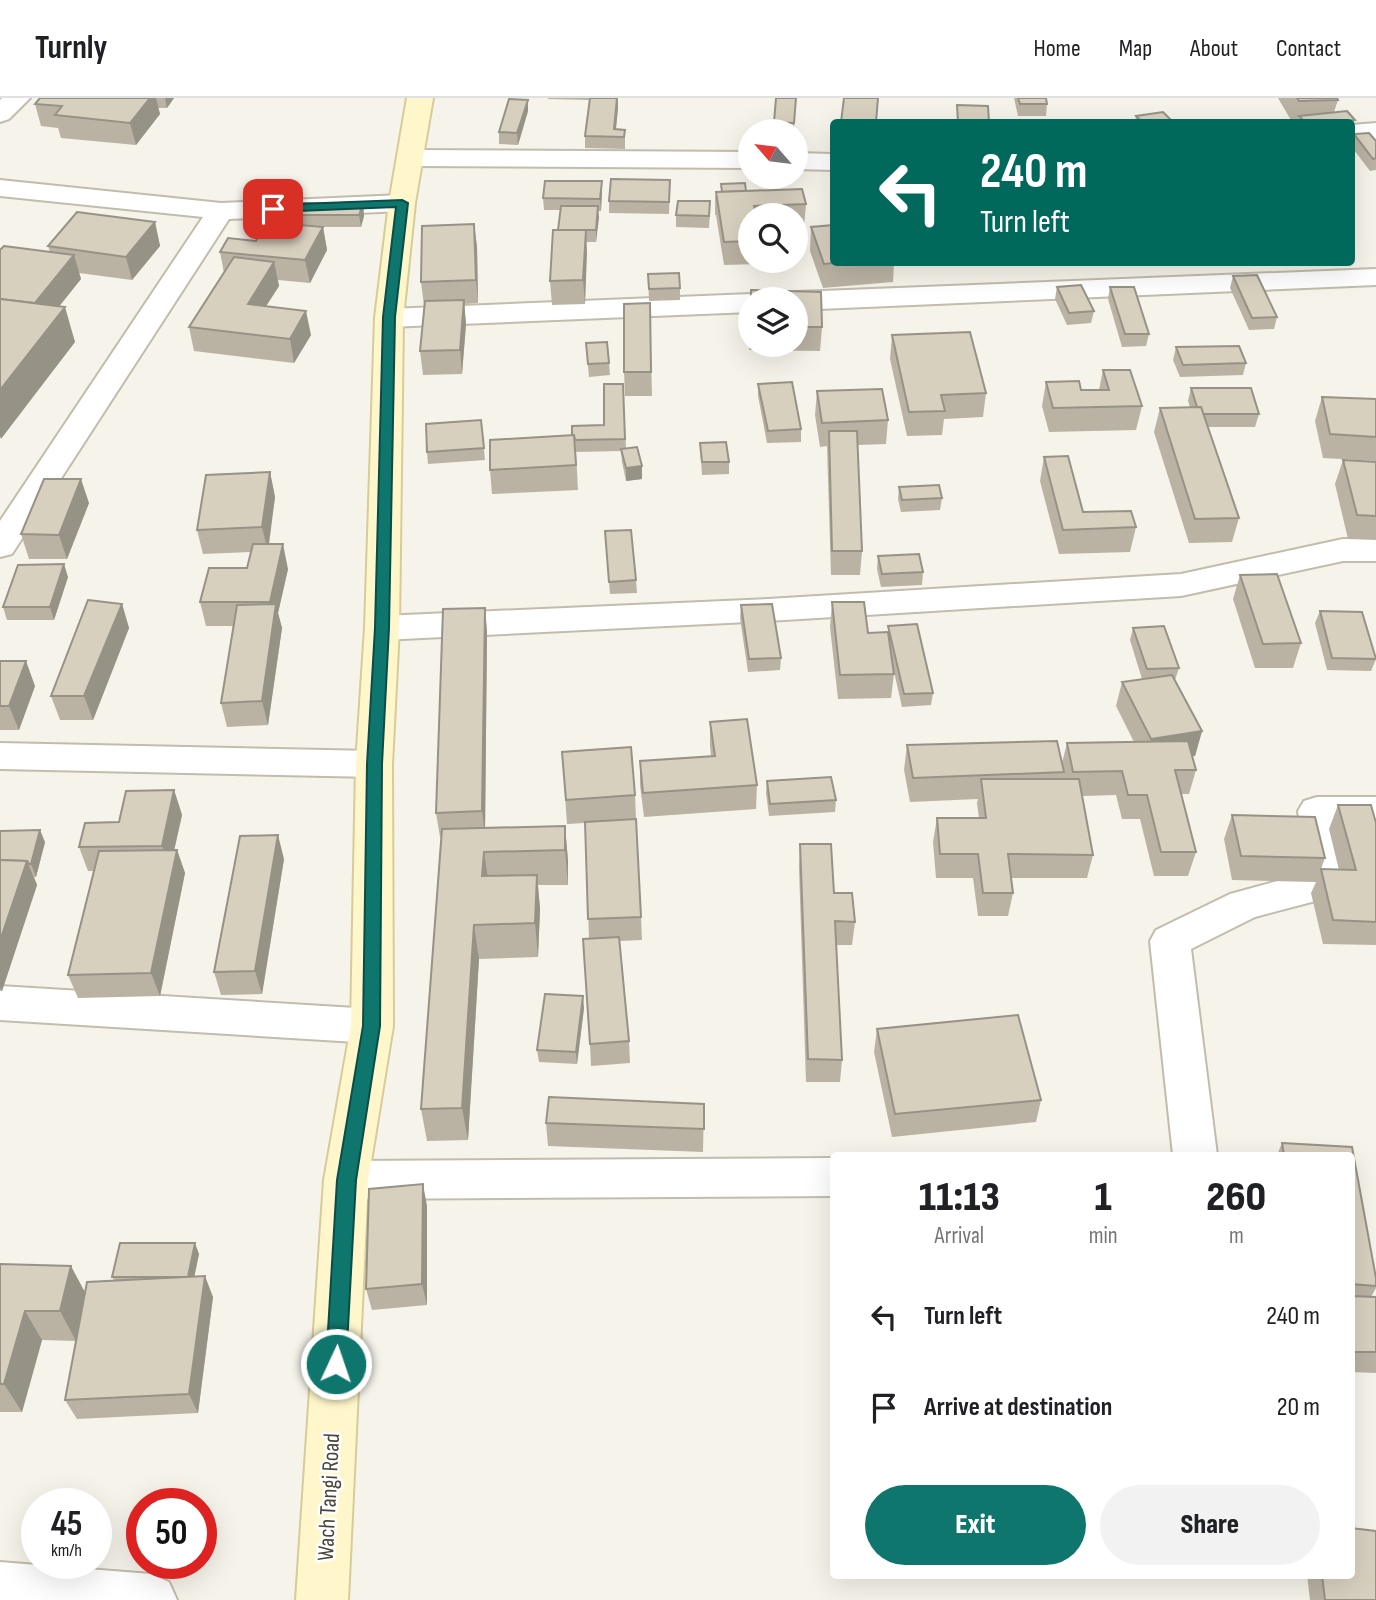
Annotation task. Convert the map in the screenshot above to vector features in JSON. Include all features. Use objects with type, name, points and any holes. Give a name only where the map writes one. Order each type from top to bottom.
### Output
[{"type":"main road","name":"Wach Tangi Road","points":[[322,1600],[346,1180],[372,1026],[374,764],[382,628],[389,317],[402,203],[420,98]]},
{"type":"street","points":[[0,114],[17,98]]},
{"type":"street","points":[[1355,134],[1376,131]]},
{"type":"street","points":[[411,158],[738,160]]},
{"type":"street","points":[[808,161],[830,162]]},
{"type":"street","points":[[0,188],[221,211],[402,203]]},
{"type":"street","points":[[0,546],[221,211]]},
{"type":"street","points":[[808,301],[1376,277]]},
{"type":"street","points":[[389,317],[738,304]]},
{"type":"street","points":[[382,628],[768,610],[1181,585],[1343,550],[1376,550]]},
{"type":"street","points":[[0,756],[374,764]]},
{"type":"street","points":[[1195,1152],[1170,941],[1244,905],[1328,883],[1317,811],[1376,811]]},
{"type":"street","points":[[0,1003],[372,1026]]},
{"type":"street","points":[[346,1180],[830,1177]]},
{"type":"street","points":[[0,1588],[151,1600]]},
{"type":"building","points":[[40,98],[150,98],[130,123],[55,115],[62,106],[35,104]]},
{"type":"building","points":[[590,98],[617,98],[614,129],[625,130],[624,137],[585,136]]},
{"type":"building","points":[[776,98],[796,98],[794,119],[774,119]]},
{"type":"building","points":[[844,98],[878,98],[876,119],[841,119]]},
{"type":"building","points":[[1018,98],[1046,98],[1047,104],[1020,104]]},
{"type":"building","points":[[1297,98],[1337,98],[1338,100],[1299,101]]},
{"type":"building","points":[[509,99],[528,100],[517,133],[499,132]]},
{"type":"building","points":[[957,105],[988,106],[989,119],[958,119]]},
{"type":"building","points":[[1347,111],[1354,119],[1302,119],[1299,116]]},
{"type":"building","points":[[1163,112],[1170,119],[1139,119],[1136,116]]},
{"type":"building","points":[[1369,133],[1376,141],[1376,158],[1373,159],[1355,134]]},
{"type":"building","points":[[611,179],[670,180],[669,202],[609,201]]},
{"type":"building","points":[[545,181],[602,181],[600,199],[543,198]]},
{"type":"building","points":[[738,183],[738,189],[746,191],[722,192],[721,184]]},
{"type":"building","points":[[802,189],[806,203],[738,203],[738,241],[724,242],[716,192]]},
{"type":"building","points":[[678,201],[710,201],[709,216],[676,215]]},
{"type":"building","points":[[304,203],[363,204],[359,215],[300,215]]},
{"type":"building","points":[[561,206],[598,206],[596,230],[558,230]]},
{"type":"building","points":[[77,212],[155,222],[126,257],[48,246]]},
{"type":"building","points":[[266,222],[323,227],[305,260],[220,252],[228,238],[256,241]]},
{"type":"building","points":[[474,224],[476,280],[421,282],[422,226]]},
{"type":"building","points":[[830,225],[830,263],[824,264],[811,227]]},
{"type":"building","points":[[553,230],[586,230],[583,280],[550,281]]},
{"type":"building","points":[[4,246],[74,255],[35,303],[0,299],[0,250]]},
{"type":"building","points":[[234,257],[274,262],[248,304],[306,311],[290,339],[189,327]]},
{"type":"building","points":[[679,273],[680,288],[649,289],[648,274]]},
{"type":"building","points":[[1257,275],[1277,317],[1252,318],[1233,276]]},
{"type":"building","points":[[1081,285],[1094,311],[1069,313],[1057,287]]},
{"type":"building","points":[[1110,287],[1134,287],[1149,334],[1125,334]]},
{"type":"building","points":[[808,292],[821,292],[822,327],[808,327]]},
{"type":"building","points":[[0,299],[65,307],[0,390]]},
{"type":"building","points":[[464,300],[460,350],[420,351],[425,301]]},
{"type":"building","points":[[650,303],[651,372],[624,372],[624,304]]},
{"type":"building","points":[[970,332],[986,393],[941,395],[945,411],[909,412],[892,335]]},
{"type":"building","points":[[607,342],[609,363],[588,364],[586,343]]},
{"type":"building","points":[[1239,346],[1246,363],[1183,365],[1176,347]]},
{"type":"building","points":[[1103,370],[1130,370],[1142,406],[1053,408],[1046,382],[1079,381],[1081,390],[1109,390]]},
{"type":"building","points":[[792,382],[801,429],[768,431],[758,384]]},
{"type":"building","points":[[604,384],[623,384],[625,439],[575,440],[572,426],[604,425]]},
{"type":"building","points":[[1191,388],[1251,388],[1259,414],[1203,414],[1201,407],[1197,407]]},
{"type":"building","points":[[882,389],[888,420],[822,423],[817,391]]},
{"type":"building","points":[[1322,397],[1376,399],[1376,437],[1330,434]]},
{"type":"building","points":[[1201,407],[1239,518],[1195,519],[1160,408]]},
{"type":"building","points":[[481,420],[484,448],[427,452],[426,424]]},
{"type":"building","points":[[829,431],[857,431],[862,551],[832,551]]},
{"type":"building","points":[[574,435],[576,465],[490,470],[490,440]]},
{"type":"building","points":[[726,442],[729,462],[702,462],[700,443]]},
{"type":"building","points":[[637,447],[642,466],[626,468],[621,449]]},
{"type":"building","points":[[1068,456],[1083,512],[1131,511],[1136,527],[1063,530],[1044,457]]},
{"type":"building","points":[[1343,460],[1376,462],[1376,516],[1357,515]]},
{"type":"building","points":[[270,472],[262,527],[197,530],[206,475]]},
{"type":"building","points":[[44,479],[81,479],[59,535],[21,534]]},
{"type":"building","points":[[939,485],[942,498],[902,500],[899,487]]},
{"type":"building","points":[[631,530],[636,580],[609,582],[605,531]]},
{"type":"building","points":[[253,544],[283,544],[270,602],[200,602],[209,568],[247,568]]},
{"type":"building","points":[[919,554],[923,572],[882,574],[878,556]]},
{"type":"building","points":[[64,564],[50,607],[3,607],[18,565]]},
{"type":"building","points":[[1277,574],[1301,643],[1263,644],[1240,575]]},
{"type":"building","points":[[88,600],[122,604],[84,696],[51,696]]},
{"type":"building","points":[[832,602],[864,602],[868,633],[888,632],[894,674],[840,675]]},
{"type":"building","points":[[276,604],[262,701],[221,703],[237,605]]},
{"type":"building","points":[[772,604],[781,658],[749,659],[741,605]]},
{"type":"building","points":[[485,608],[482,811],[436,813],[443,609]]},
{"type":"building","points":[[1320,611],[1362,612],[1376,659],[1332,658]]},
{"type":"building","points":[[917,624],[933,693],[904,694],[888,626]]},
{"type":"building","points":[[1164,626],[1179,668],[1147,669],[1133,628]]},
{"type":"building","points":[[0,661],[26,661],[9,706],[0,706]]},
{"type":"building","points":[[1172,675],[1202,731],[1151,739],[1122,682]]},
{"type":"building","points":[[747,719],[757,785],[643,793],[640,761],[715,756],[710,722]]},
{"type":"building","points":[[1057,741],[1064,772],[913,778],[907,745]]},
{"type":"building","points":[[1188,741],[1196,770],[1175,770],[1196,852],[1161,852],[1147,795],[1128,795],[1122,771],[1073,772],[1067,743]]},
{"type":"building","points":[[631,747],[635,795],[566,800],[562,752]]},
{"type":"building","points":[[831,777],[836,800],[770,804],[767,781]]},
{"type":"building","points":[[981,779],[1079,779],[1093,855],[1008,854],[1013,893],[983,893],[978,854],[940,854],[937,818],[986,818]]},
{"type":"building","points":[[174,790],[162,846],[79,847],[85,823],[119,822],[126,791]]},
{"type":"building","points":[[1338,805],[1371,805],[1376,823],[1376,922],[1333,920],[1321,869],[1356,870]]},
{"type":"building","points":[[1232,815],[1315,817],[1325,858],[1241,856]]},
{"type":"building","points":[[636,819],[641,917],[588,919],[585,822]]},
{"type":"building","points":[[565,826],[565,850],[484,852],[482,876],[537,875],[535,923],[474,925],[462,1108],[421,1109],[442,829]]},
{"type":"building","points":[[40,830],[31,864],[27,861],[0,860],[0,831]]},
{"type":"building","points":[[278,835],[255,971],[214,972],[240,836]]},
{"type":"building","points":[[800,844],[831,844],[834,893],[852,893],[855,922],[835,921],[842,1060],[808,1059]]},
{"type":"building","points":[[177,850],[151,973],[68,975],[99,851]]},
{"type":"building","points":[[0,860],[27,861],[0,941]]},
{"type":"building","points":[[619,937],[629,1041],[590,1044],[583,939]]},
{"type":"building","points":[[545,994],[583,996],[576,1052],[537,1050]]},
{"type":"building","points":[[1018,1015],[1041,1100],[895,1114],[877,1029]]},
{"type":"building","points":[[549,1097],[704,1104],[704,1129],[546,1123]]},
{"type":"building","points":[[1282,1143],[1352,1147],[1353,1152],[1284,1152]]},
{"type":"building","points":[[1355,1163],[1376,1278],[1376,1286],[1355,1284]]},
{"type":"building","points":[[423,1184],[422,1284],[366,1289],[369,1189]]},
{"type":"building","points":[[120,1243],[195,1243],[188,1277],[112,1277]]},
{"type":"building","points":[[0,1264],[71,1266],[60,1311],[25,1311],[4,1384],[0,1384]]},
{"type":"building","points":[[205,1276],[189,1394],[65,1400],[87,1282]]},
{"type":"building","points":[[1355,1296],[1376,1297],[1376,1352],[1355,1352]]},
{"type":"building","points":[[1355,1528],[1376,1531],[1376,1600],[1325,1600],[1322,1579],[1355,1579]]},
{"type":"route","points":[[273,209],[402,203],[389,317],[382,628],[374,764],[372,1026],[346,1180],[336,1364]]}]
